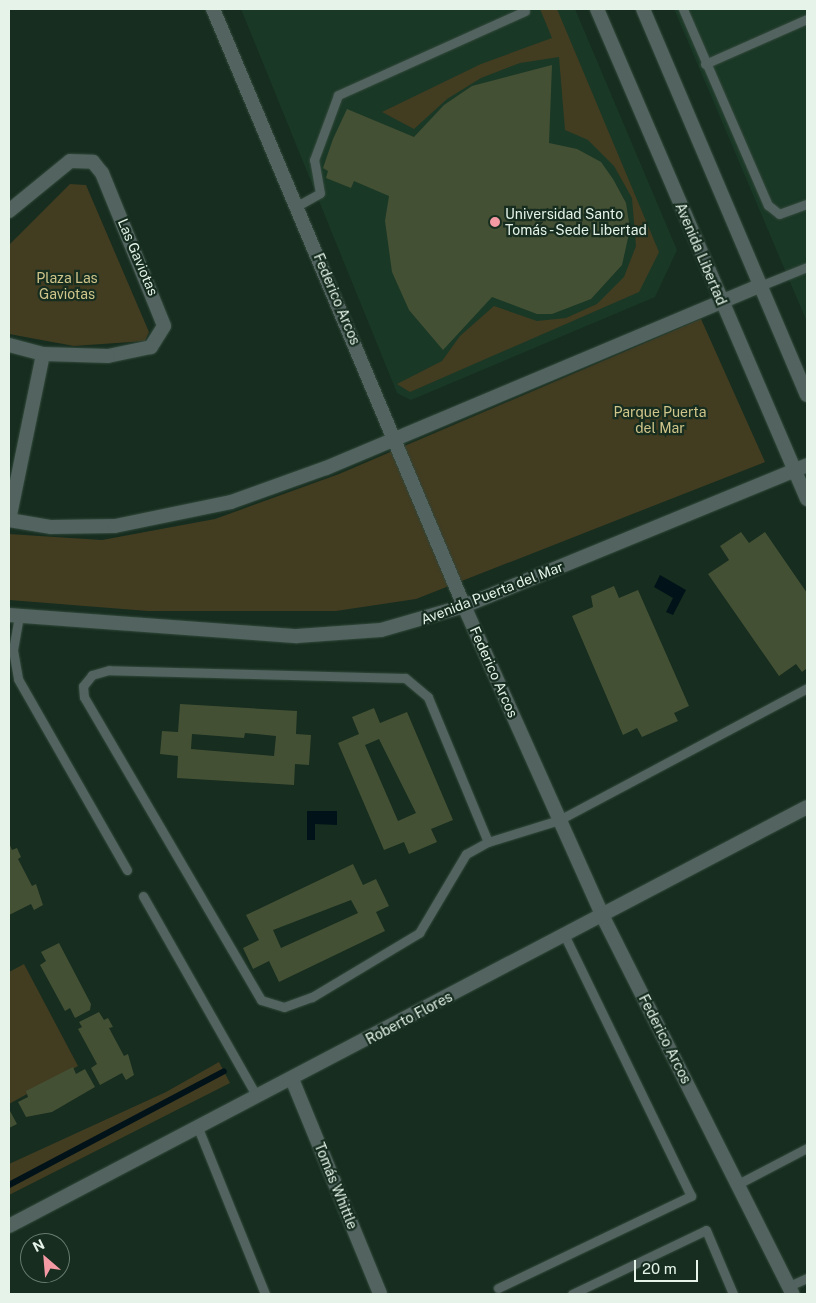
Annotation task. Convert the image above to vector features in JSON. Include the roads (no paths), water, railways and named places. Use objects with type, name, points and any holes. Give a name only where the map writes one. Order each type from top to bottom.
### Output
[{"type":"street","name":"Federico Arcos","points":[[213,9],[396,439],[464,606],[559,820],[602,915],[791,1290]]},
{"type":"street","name":"Avenida Libertad","points":[[597,9],[807,499]]},
{"type":"street","points":[[643,9],[807,395]]},
{"type":"street","name":"Las Gaviotas","points":[[9,211],[70,161],[93,162],[102,173],[163,319],[160,339],[146,349],[108,356],[43,354],[9,345]]},
{"type":"street","points":[[43,354],[9,520],[51,527],[115,526],[171,518],[231,502],[396,439],[760,286]]},
{"type":"street","name":"Avenida Puerta del Mar","points":[[14,616],[325,636],[410,624],[464,606],[807,464]]},
{"type":"street","name":"Roberto Flores","points":[[9,1226],[565,936],[807,807]]},
{"type":"street","name":"Tomás Whittle","points":[[292,1079],[380,1294]]},
{"type":"lane","points":[[682,9],[768,205],[779,214],[807,204]]},
{"type":"lane","points":[[297,206],[320,193],[314,160],[338,96],[524,11]]},
{"type":"lane","points":[[705,64],[807,19]]},
{"type":"lane","points":[[760,286],[807,267]]},
{"type":"lane","points":[[14,616],[13,650],[18,679],[127,870]]},
{"type":"lane","points":[[488,842],[428,697],[405,678],[108,670],[92,675],[83,686],[84,697],[261,1000],[284,1007],[312,997],[419,933],[466,854],[488,842],[559,820],[807,688]]},
{"type":"lane","points":[[144,896],[257,1097]]},
{"type":"lane","points":[[498,1288],[691,1196],[565,936]]},
{"type":"lane","points":[[198,1128],[265,1294]]},
{"type":"lane","points":[[738,1184],[807,1148]]},
{"type":"lane","points":[[572,1294],[706,1230],[733,1294]]},
{"type":"lane","points":[[791,1290],[807,1278]]},
{"type":"waterway","points":[[9,1185],[224,1071]]},
{"type":"place","name":"Universidad Santo Tomás - Sede Libertad","points":[[495,222]]},
{"type":"park label","name":"Plaza Las Gaviotas","points":[[67,286]]},
{"type":"park label","name":"Parque Puerta del Mar","points":[[660,420]]}]
